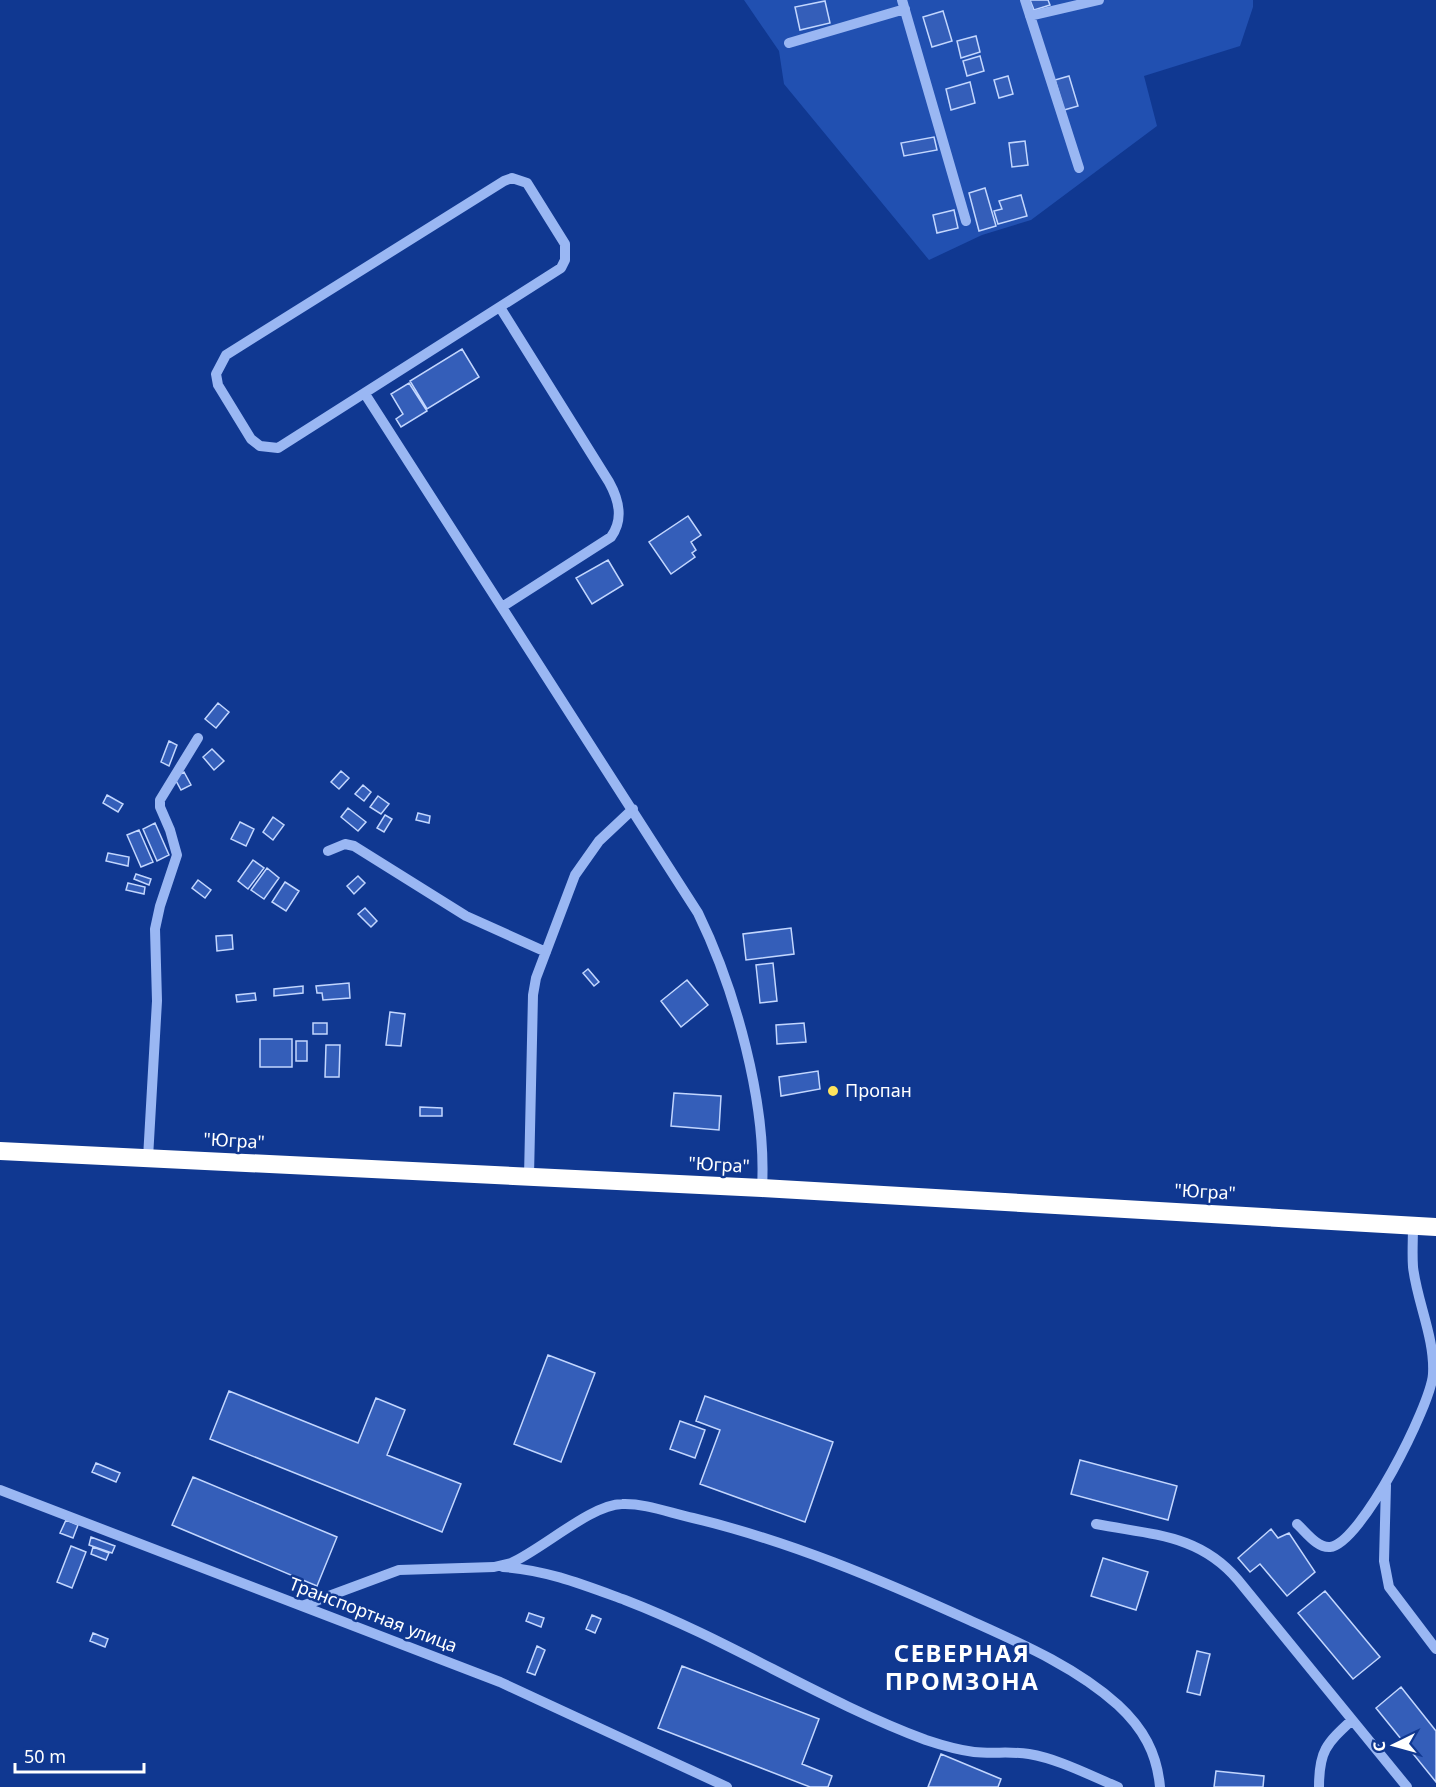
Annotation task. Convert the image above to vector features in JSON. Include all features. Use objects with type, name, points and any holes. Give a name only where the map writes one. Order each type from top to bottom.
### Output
[{"type":"highway","name":"\"Югра\"","points":[[0,1151],[762,1188],[1436,1227]]},
{"type":"street","points":[[1025,0],[1079,168]]},
{"type":"street","points":[[1030,16],[1099,0]]},
{"type":"street","points":[[789,44],[903,5],[966,221]]},
{"type":"street","points":[[512,178],[527,183],[565,244],[566,254],[561,268],[501,309],[278,448],[268,449],[251,439],[218,385],[216,374],[226,355],[512,178]]},
{"type":"street","points":[[501,309],[609,482],[617,500],[620,518],[618,528],[611,537],[501,607]]},
{"type":"street","points":[[365,394],[698,913],[721,965],[744,1044],[763,1141],[762,1188]]},
{"type":"street","points":[[148,1158],[157,1001],[155,929],[177,855],[171,830],[160,807],[160,800],[198,738]]},
{"type":"street","points":[[529,1176],[533,995],[546,951],[575,875],[585,858],[633,809]]},
{"type":"street","points":[[328,851],[345,844],[354,846],[466,916],[546,951]]},
{"type":"street","points":[[1297,1524],[1317,1544],[1327,1547],[1336,1545],[1369,1510],[1387,1481],[1419,1419],[1430,1392],[1433,1366],[1413,1268],[1413,1226]]},
{"type":"street","points":[[1430,1350],[1436,1365]]},
{"type":"street","points":[[1387,1481],[1384,1561],[1389,1587],[1436,1649]]},
{"type":"street","name":"Транспортная улица","points":[[0,1490],[500,1682],[727,1787]]},
{"type":"street","points":[[494,1567],[522,1558],[596,1512],[620,1503],[723,1525],[795,1547],[919,1597],[1012,1639],[1081,1677],[1119,1706],[1147,1739],[1155,1756],[1160,1787]]},
{"type":"street","points":[[1096,1524],[1186,1542],[1215,1556],[1238,1580],[1407,1787]]},
{"type":"street","points":[[302,1606],[399,1570],[494,1567],[525,1569],[566,1577],[653,1611],[728,1645],[848,1708],[928,1740],[974,1752],[1018,1753],[1044,1757],[1118,1787]]},
{"type":"street","points":[[1319,1787],[1319,1765],[1324,1749],[1352,1720]]},
{"type":"shaded area","points":[[744,0],[1253,0],[1253,7],[1240,46],[1144,76],[1157,126],[1031,220],[982,235],[929,260],[784,84],[779,51]]},
{"type":"building","points":[[1030,0],[1048,0],[1050,5],[1034,10]]},
{"type":"building","points":[[825,1],[830,23],[800,30],[795,7]]},
{"type":"building","points":[[943,11],[952,41],[932,47],[923,17]]},
{"type":"building","points":[[976,36],[980,52],[961,58],[957,41]]},
{"type":"building","points":[[980,56],[984,71],[967,76],[963,61]]},
{"type":"building","points":[[1008,76],[1013,94],[999,98],[994,80]]},
{"type":"building","points":[[1069,76],[1078,106],[1064,110],[1055,80]]},
{"type":"building","points":[[970,82],[975,103],[951,110],[946,89]]},
{"type":"building","points":[[934,137],[937,150],[904,156],[901,143]]},
{"type":"building","points":[[1025,141],[1028,165],[1012,167],[1009,143]]},
{"type":"building","points":[[985,188],[996,226],[979,231],[969,193]]},
{"type":"building","points":[[1021,195],[1027,216],[998,224],[994,211],[1002,209],[999,201]]},
{"type":"building","points":[[954,210],[958,228],[937,233],[933,215]]},
{"type":"building","points":[[462,349],[479,377],[427,409],[410,381]]},
{"type":"building","points":[[409,383],[427,411],[401,427],[396,419],[403,414],[391,394]]},
{"type":"building","points":[[688,516],[701,535],[691,542],[696,550],[692,553],[695,557],[671,574],[649,542]]},
{"type":"building","points":[[608,560],[623,585],[592,604],[576,578]]},
{"type":"building","points":[[218,703],[229,712],[216,728],[205,719]]},
{"type":"building","points":[[169,741],[177,745],[169,766],[161,762]]},
{"type":"building","points":[[212,749],[224,761],[214,770],[203,757]]},
{"type":"building","points":[[341,771],[349,778],[339,789],[331,782]]},
{"type":"building","points":[[184,772],[191,785],[181,790],[174,777]]},
{"type":"building","points":[[363,785],[371,792],[364,801],[355,794]]},
{"type":"building","points":[[107,795],[123,804],[118,812],[103,803]]},
{"type":"building","points":[[378,796],[389,804],[381,814],[370,807]]},
{"type":"building","points":[[348,808],[366,822],[358,831],[341,817]]},
{"type":"building","points":[[418,813],[430,816],[429,823],[416,820]]},
{"type":"building","points":[[385,815],[392,819],[384,832],[377,828]]},
{"type":"building","points":[[273,817],[284,825],[273,840],[263,832]]},
{"type":"building","points":[[240,822],[254,829],[246,846],[231,839]]},
{"type":"building","points":[[155,823],[169,855],[157,861],[143,829]]},
{"type":"building","points":[[139,830],[153,862],[141,867],[127,835]]},
{"type":"building","points":[[108,853],[129,857],[128,866],[106,861]]},
{"type":"building","points":[[253,860],[264,868],[248,889],[238,881]]},
{"type":"building","points":[[267,868],[279,878],[264,899],[251,890]]},
{"type":"building","points":[[136,874],[151,879],[149,885],[134,879]]},
{"type":"building","points":[[358,876],[365,883],[354,894],[347,886]]},
{"type":"building","points":[[198,880],[211,890],[205,898],[192,888]]},
{"type":"building","points":[[285,882],[299,891],[286,911],[272,902]]},
{"type":"building","points":[[128,883],[145,887],[144,894],[126,890]]},
{"type":"building","points":[[365,908],[377,921],[371,927],[358,914]]},
{"type":"building","points":[[791,928],[794,954],[746,960],[743,934]]},
{"type":"building","points":[[232,935],[233,949],[217,951],[216,936]]},
{"type":"building","points":[[773,963],[777,1001],[760,1003],[756,965]]},
{"type":"building","points":[[588,969],[599,982],[594,986],[583,973]]},
{"type":"building","points":[[687,980],[708,1005],[681,1027],[661,1001]]},
{"type":"building","points":[[349,983],[350,998],[323,1000],[322,993],[317,993],[316,986]]},
{"type":"building","points":[[303,986],[303,993],[274,996],[274,989]]},
{"type":"building","points":[[255,993],[256,1000],[237,1002],[236,995]]},
{"type":"building","points":[[390,1012],[405,1014],[401,1046],[386,1045]]},
{"type":"building","points":[[313,1023],[327,1023],[327,1034],[313,1034]]},
{"type":"building","points":[[804,1023],[806,1042],[777,1044],[776,1025]]},
{"type":"building","points":[[260,1039],[292,1039],[292,1067],[260,1067]]},
{"type":"building","points":[[296,1041],[307,1041],[307,1061],[296,1061]]},
{"type":"building","points":[[326,1045],[340,1045],[339,1077],[325,1077]]},
{"type":"building","points":[[818,1071],[820,1089],[781,1096],[779,1077]]},
{"type":"building","points":[[674,1093],[721,1096],[719,1130],[671,1126]]},
{"type":"building","points":[[420,1107],[442,1108],[442,1116],[420,1116]]},
{"type":"building","points":[[548,1355],[595,1373],[561,1462],[514,1444]]},
{"type":"building","points":[[229,1391],[358,1443],[376,1398],[405,1410],[387,1455],[461,1484],[442,1532],[210,1439]]},
{"type":"building","points":[[705,1396],[833,1442],[805,1522],[700,1484],[720,1430],[696,1421]]},
{"type":"building","points":[[680,1421],[705,1430],[695,1458],[670,1449]]},
{"type":"building","points":[[1080,1460],[1177,1486],[1168,1520],[1071,1494]]},
{"type":"building","points":[[96,1463],[120,1473],[116,1482],[92,1472]]},
{"type":"building","points":[[193,1477],[337,1537],[317,1586],[172,1525]]},
{"type":"building","points":[[66,1520],[78,1525],[73,1538],[60,1533]]},
{"type":"building","points":[[1271,1529],[1278,1538],[1289,1533],[1315,1572],[1287,1596],[1260,1564],[1250,1572],[1238,1558]]},
{"type":"building","points":[[91,1537],[115,1546],[112,1553],[89,1545]]},
{"type":"building","points":[[71,1546],[86,1552],[72,1588],[57,1582]]},
{"type":"building","points":[[93,1547],[109,1553],[106,1560],[91,1554]]},
{"type":"building","points":[[1103,1558],[1148,1572],[1136,1610],[1091,1596]]},
{"type":"building","points":[[1325,1591],[1380,1657],[1353,1679],[1298,1613]]},
{"type":"building","points":[[529,1613],[544,1618],[541,1627],[526,1621]]},
{"type":"building","points":[[592,1615],[601,1619],[595,1633],[586,1629]]},
{"type":"building","points":[[93,1633],[108,1639],[105,1647],[90,1641]]},
{"type":"building","points":[[537,1646],[545,1650],[535,1675],[527,1672]]},
{"type":"building","points":[[1197,1651],[1210,1654],[1200,1695],[1187,1692]]},
{"type":"building","points":[[682,1666],[819,1719],[802,1764],[832,1776],[828,1787],[810,1787],[658,1728]]},
{"type":"building","points":[[1401,1687],[1436,1731],[1436,1782],[1376,1708]]},
{"type":"building","points":[[941,1754],[1001,1779],[998,1787],[928,1787]]},
{"type":"building","points":[[1216,1771],[1264,1776],[1263,1787],[1214,1787]]},
{"type":"place","name":"Пропан","points":[[833,1091]]},
{"type":"district","name":"СЕВЕРНАЯ ПРОМЗОНА","points":[[962,1668]]}]
